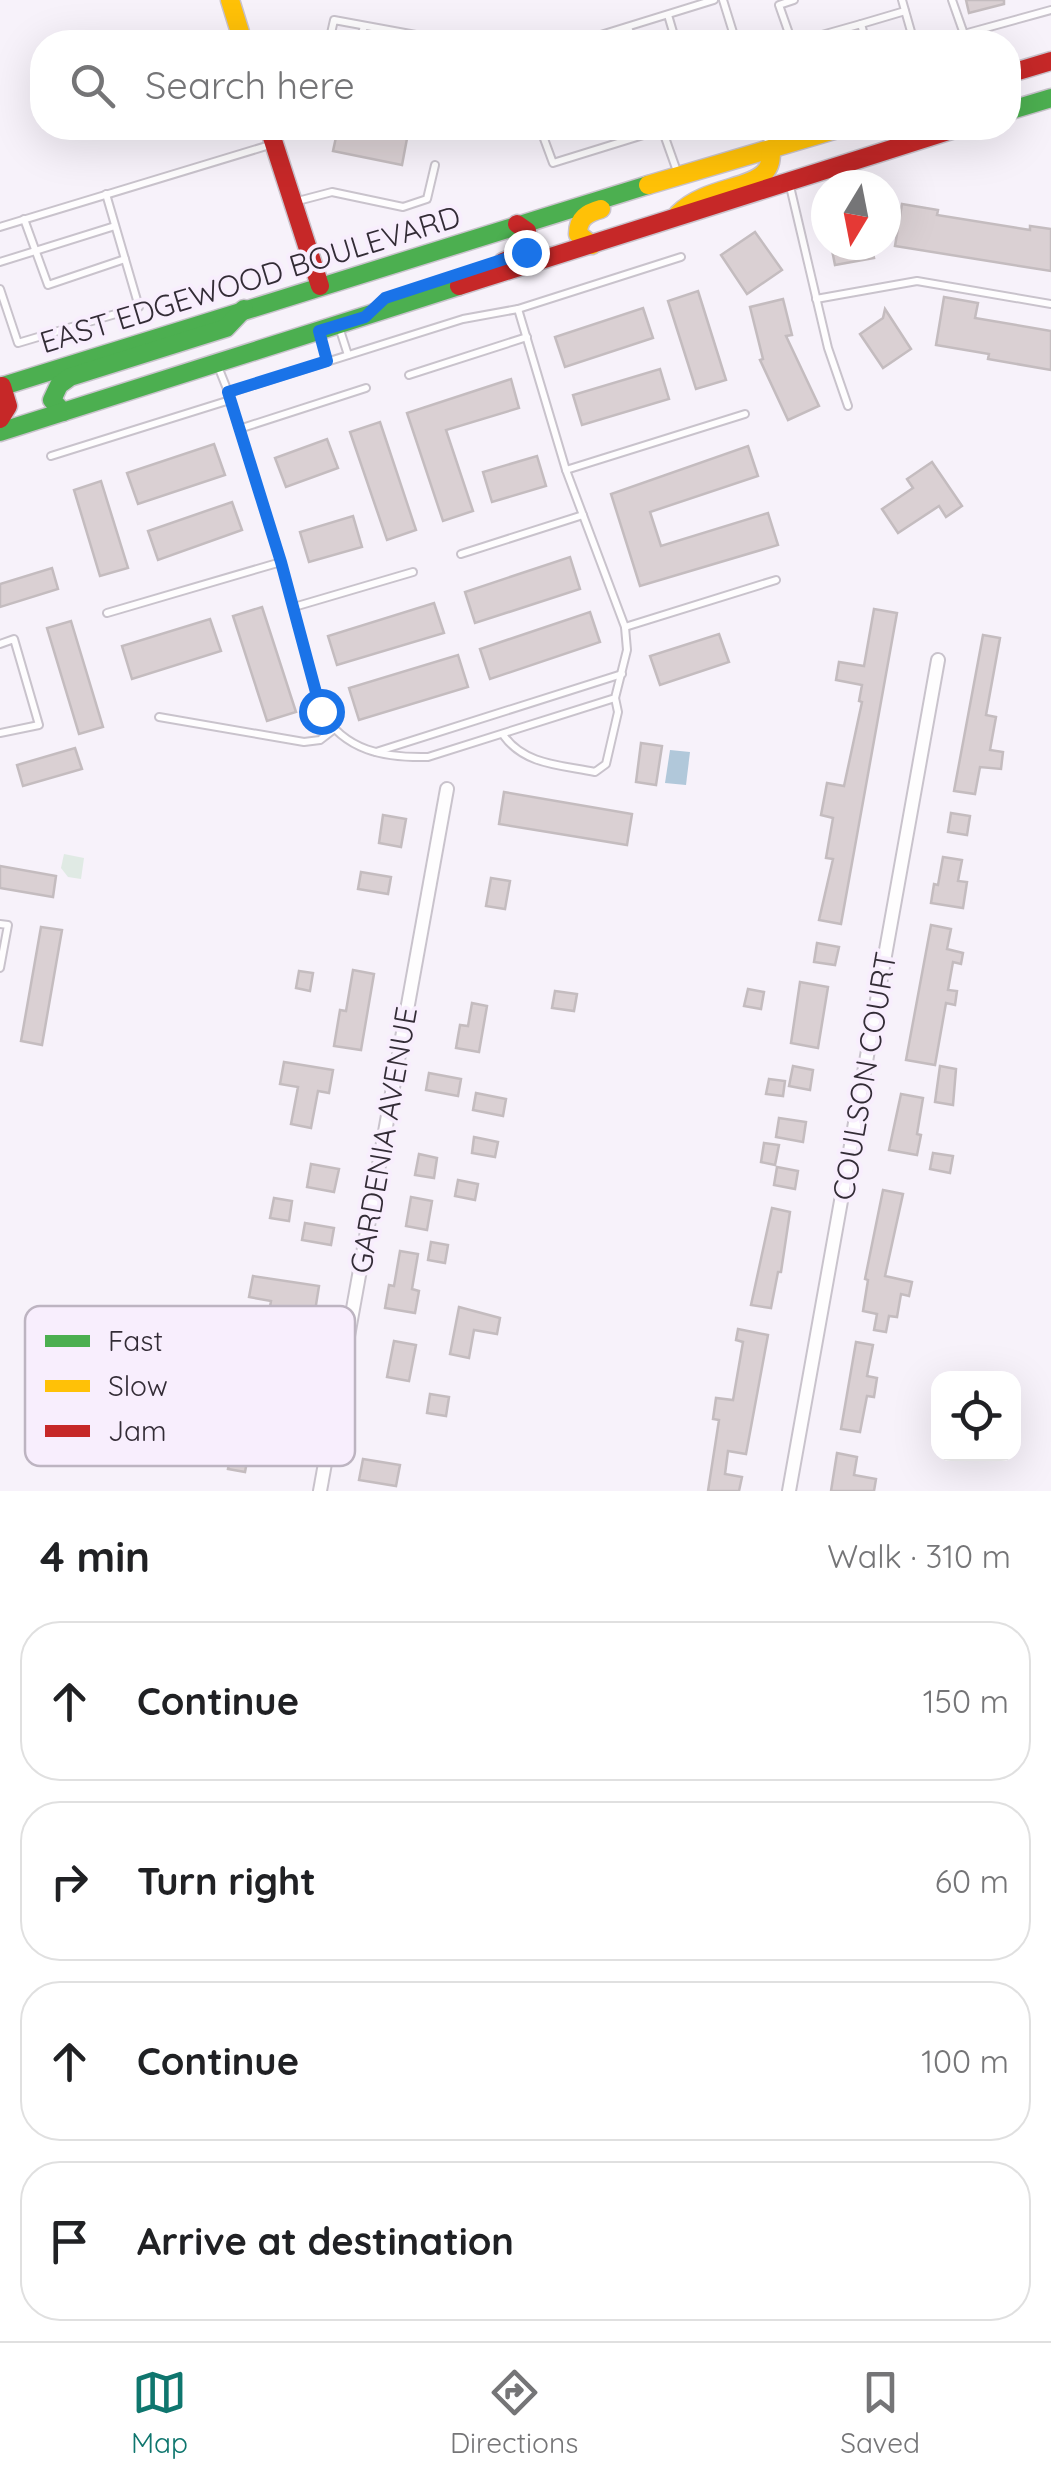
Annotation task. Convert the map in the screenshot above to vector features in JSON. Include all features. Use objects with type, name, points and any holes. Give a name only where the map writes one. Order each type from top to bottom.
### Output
[{"type":"street","points":[[230,0],[239,30]]},
{"type":"street","points":[[1021,70],[1051,61]]},
{"type":"street","points":[[1021,108],[1051,98]]},
{"type":"street","points":[[274,140],[320,286]]},
{"type":"street","points":[[592,245],[578,234],[582,217],[654,193],[678,175],[803,140]]},
{"type":"street","points":[[0,432],[920,140]]},
{"type":"street","points":[[674,218],[692,200],[764,175],[771,162],[771,150]]},
{"type":"street","name":"EAST EDGEWOOD BOULEVARD","points":[[1,384],[678,175]]},
{"type":"street","points":[[365,317],[385,298],[519,257],[529,243],[527,231],[518,224]]},
{"type":"street","points":[[63,412],[52,400],[59,385],[70,377],[226,328],[244,309]]},
{"type":"street","points":[[0,419],[8,406],[1,384]]},
{"type":"street","name":"COULSON COURT","points":[[789,1491],[938,660]]},
{"type":"street","name":"GARDENIA AVENUE","points":[[353,1306],[447,789]]},
{"type":"street","name":"GARDENIA AVENUE","points":[[320,1491],[325,1466]]},
{"type":"lane","points":[[618,30],[714,0]]},
{"type":"lane","points":[[722,0],[732,30]]},
{"type":"lane","points":[[789,30],[779,4],[794,0]]},
{"type":"lane","points":[[902,0],[910,30]]},
{"type":"lane","points":[[952,0],[963,30]]},
{"type":"lane","points":[[979,30],[1051,11]]},
{"type":"lane","points":[[839,30],[905,12]]},
{"type":"lane","points":[[668,14],[673,30]]},
{"type":"lane","points":[[332,30],[334,20],[386,30]]},
{"type":"lane","points":[[861,24],[863,30]]},
{"type":"lane","points":[[363,30],[364,26]]},
{"type":"lane","points":[[0,226],[106,194],[258,140]]},
{"type":"lane","points":[[544,140],[553,163],[625,140]]},
{"type":"lane","points":[[667,140],[678,175]]},
{"type":"lane","points":[[768,140],[771,150]]},
{"type":"lane","points":[[293,202],[332,192],[403,207],[427,198],[435,165]]},
{"type":"lane","points":[[790,181],[790,195],[828,348],[848,406]]},
{"type":"lane","points":[[0,289],[18,343],[139,308],[106,194]]},
{"type":"lane","points":[[24,219],[48,285],[125,259]]},
{"type":"lane","points":[[0,262],[115,226]]},
{"type":"lane","points":[[52,456],[348,354],[463,320],[518,309],[681,257]]},
{"type":"lane","points":[[816,299],[917,281],[1051,304]]},
{"type":"lane","points":[[504,736],[515,751],[530,759],[595,772],[606,764],[627,650],[626,627],[566,470],[518,309]]},
{"type":"lane","points":[[338,325],[348,354]]},
{"type":"lane","points":[[319,331],[327,361]]},
{"type":"lane","points":[[408,376],[527,337]]},
{"type":"lane","points":[[217,364],[281,562],[321,711],[332,730],[357,747],[402,758],[428,757],[616,698]]},
{"type":"lane","points":[[238,429],[366,388]]},
{"type":"lane","points":[[566,470],[745,414]]},
{"type":"lane","points":[[461,554],[582,516]]},
{"type":"lane","points":[[107,613],[281,562]]},
{"type":"lane","points":[[294,607],[413,572]]},
{"type":"lane","points":[[626,627],[776,580]]},
{"type":"lane","points":[[0,644],[14,639],[39,725],[0,733]]},
{"type":"lane","points":[[375,752],[623,674]]},
{"type":"lane","points":[[159,717],[304,742],[320,740],[332,730]]},
{"type":"lane","points":[[0,924],[8,926],[0,968]]},
{"type":"shaded area","points":[[64,854],[84,858],[81,879],[68,877],[61,868]]},
{"type":"water","points":[[670,750],[690,752],[686,785],[665,783]]},
{"type":"building","points":[[966,0],[1004,0],[1004,4],[969,13]]},
{"type":"building","points":[[335,140],[407,140],[402,165],[333,151]]},
{"type":"building","points":[[902,204],[938,210],[937,215],[1030,230],[1030,226],[1051,229],[1051,271],[901,247]]},
{"type":"building","points":[[755,232],[782,270],[747,294],[721,255]]},
{"type":"building","points":[[834,260],[863,260],[835,265]]},
{"type":"building","points":[[698,291],[726,380],[696,389],[668,301]]},
{"type":"building","points":[[944,297],[978,303],[975,318],[1051,331],[1051,370],[936,345]]},
{"type":"building","points":[[783,299],[792,335],[786,336],[819,406],[788,420],[760,360],[763,359],[750,307]]},
{"type":"building","points":[[643,308],[653,338],[565,367],[555,337]]},
{"type":"building","points":[[885,309],[911,349],[883,368],[860,334],[883,318]]},
{"type":"building","points":[[660,369],[669,399],[582,425],[573,395]]},
{"type":"building","points":[[511,379],[519,408],[446,430],[473,511],[443,521],[407,413]]},
{"type":"building","points":[[380,422],[416,530],[387,540],[350,432]]},
{"type":"building","points":[[327,439],[338,468],[286,487],[275,458]]},
{"type":"building","points":[[214,444],[225,475],[138,504],[127,473]]},
{"type":"building","points":[[748,446],[758,476],[650,512],[661,546],[768,513],[778,545],[640,586],[611,494]]},
{"type":"building","points":[[537,456],[546,486],[492,502],[483,472]]},
{"type":"building","points":[[932,462],[962,506],[946,517],[939,506],[898,533],[882,509],[913,488],[907,479]]},
{"type":"building","points":[[101,481],[128,568],[100,576],[74,490]]},
{"type":"building","points":[[232,502],[242,530],[158,560],[148,531]]},
{"type":"building","points":[[353,516],[362,547],[309,562],[300,532]]},
{"type":"building","points":[[570,557],[580,589],[475,623],[465,592]]},
{"type":"building","points":[[52,568],[58,589],[0,607],[0,584]]},
{"type":"building","points":[[434,603],[444,633],[337,665],[328,636]]},
{"type":"building","points":[[262,607],[296,712],[267,721],[233,616]]},
{"type":"building","points":[[874,609],[897,613],[841,924],[819,920],[833,859],[826,858],[833,818],[821,815],[827,783],[844,786],[862,702],[862,685],[836,680],[839,662],[864,666]]},
{"type":"building","points":[[590,612],[600,642],[490,679],[480,649]]},
{"type":"building","points":[[210,619],[221,651],[132,679],[122,646]]},
{"type":"building","points":[[71,621],[103,727],[79,734],[47,628]]},
{"type":"building","points":[[719,634],[729,662],[660,685],[650,656]]},
{"type":"building","points":[[983,635],[1000,638],[986,715],[996,717],[990,750],[1003,752],[1001,769],[980,767],[975,794],[954,791]]},
{"type":"building","points":[[458,655],[468,687],[359,720],[349,688]]},
{"type":"building","points":[[641,743],[662,746],[656,785],[636,782]]},
{"type":"building","points":[[75,748],[82,769],[23,786],[17,765]]},
{"type":"building","points":[[504,792],[632,814],[627,845],[499,824]]},
{"type":"building","points":[[951,813],[970,816],[967,835],[948,832]]},
{"type":"building","points":[[383,815],[406,819],[401,847],[379,843]]},
{"type":"building","points":[[943,857],[962,860],[958,881],[967,882],[963,908],[931,903]]},
{"type":"building","points":[[0,866],[56,876],[53,897],[0,888]]},
{"type":"building","points":[[361,872],[391,877],[388,894],[358,889]]},
{"type":"building","points":[[491,878],[510,881],[505,909],[486,906]]},
{"type":"building","points":[[931,925],[951,929],[947,949],[963,953],[961,964],[953,962],[948,990],[957,991],[955,1005],[946,1003],[935,1065],[906,1060]]},
{"type":"building","points":[[41,927],[62,930],[42,1045],[21,1041]]},
{"type":"building","points":[[817,943],[839,947],[835,965],[814,962]]},
{"type":"building","points":[[353,970],[374,974],[361,1050],[334,1046],[340,1010],[346,1011]]},
{"type":"building","points":[[299,971],[313,973],[310,991],[296,988]]},
{"type":"building","points":[[800,982],[828,987],[818,1048],[791,1043]]},
{"type":"building","points":[[748,989],[764,992],[761,1009],[744,1006]]},
{"type":"building","points":[[555,991],[577,994],[574,1011],[552,1008]]},
{"type":"building","points":[[472,1003],[487,1006],[479,1052],[456,1048],[460,1025],[468,1026]]},
{"type":"building","points":[[284,1062],[333,1070],[329,1093],[318,1091],[311,1128],[291,1124],[298,1087],[280,1084]]},
{"type":"building","points":[[793,1066],[813,1070],[810,1090],[789,1086]]},
{"type":"building","points":[[940,1066],[956,1069],[953,1105],[935,1102]]},
{"type":"building","points":[[429,1073],[461,1079],[458,1096],[426,1090]]},
{"type":"building","points":[[769,1079],[785,1081],[783,1096],[766,1094]]},
{"type":"building","points":[[476,1093],[506,1099],[503,1116],[473,1110]]},
{"type":"building","points":[[901,1094],[923,1098],[917,1155],[889,1150]]},
{"type":"building","points":[[779,1118],[806,1122],[803,1142],[776,1137]]},
{"type":"building","points":[[474,1137],[498,1142],[495,1157],[472,1153]]},
{"type":"building","points":[[764,1143],[779,1145],[775,1165],[761,1162]]},
{"type":"building","points":[[933,1153],[953,1156],[950,1173],[930,1169]]},
{"type":"building","points":[[419,1154],[437,1158],[434,1178],[415,1175]]},
{"type":"building","points":[[311,1164],[339,1169],[334,1192],[307,1187]]},
{"type":"building","points":[[777,1167],[798,1171],[795,1189],[774,1185]]},
{"type":"building","points":[[458,1180],[478,1184],[475,1200],[455,1196]]},
{"type":"building","points":[[883,1190],[903,1194],[885,1276],[912,1282],[909,1296],[901,1294],[897,1317],[889,1316],[886,1332],[874,1330],[877,1314],[863,1311],[868,1280],[865,1279]]},
{"type":"building","points":[[411,1197],[432,1201],[427,1230],[406,1226]]},
{"type":"building","points":[[274,1198],[292,1201],[289,1221],[270,1218]]},
{"type":"building","points":[[772,1208],[790,1212],[771,1308],[751,1305]]},
{"type":"building","points":[[305,1223],[334,1228],[331,1245],[302,1240]]},
{"type":"building","points":[[431,1242],[448,1245],[445,1263],[428,1260]]},
{"type":"building","points":[[400,1251],[418,1254],[412,1289],[419,1291],[415,1313],[385,1308],[389,1285],[394,1286]]},
{"type":"building","points":[[253,1276],[319,1286],[316,1306],[270,1306],[271,1301],[249,1297]]},
{"type":"building","points":[[459,1307],[500,1318],[497,1334],[474,1330],[469,1358],[450,1354]]},
{"type":"building","points":[[738,1329],[768,1335],[746,1454],[728,1451],[725,1474],[742,1477],[739,1491],[708,1491],[719,1420],[713,1419],[716,1398],[733,1400],[743,1342],[736,1340]]},
{"type":"building","points":[[394,1341],[416,1345],[409,1381],[387,1377]]},
{"type":"building","points":[[856,1342],[873,1345],[867,1376],[877,1378],[874,1397],[867,1396],[860,1432],[841,1429]]},
{"type":"building","points":[[430,1394],[449,1397],[446,1416],[427,1413]]},
{"type":"building","points":[[837,1453],[857,1457],[854,1475],[876,1479],[874,1491],[831,1491]]},
{"type":"building","points":[[363,1459],[400,1465],[396,1486],[359,1480]]},
{"type":"building","points":[[229,1466],[246,1466],[245,1472],[228,1469]]},
{"type":"traffic: fast","points":[[1021,107],[1051,98]]},
{"type":"traffic: fast","points":[[0,387],[648,185]]},
{"type":"traffic: fast","points":[[0,432],[459,286]]},
{"type":"traffic: fast","points":[[63,412],[52,400],[59,385],[70,377],[226,328],[244,309]]},
{"type":"traffic: slow","points":[[230,0],[239,30]]},
{"type":"traffic: slow","points":[[648,185],[800,140]]},
{"type":"traffic: slow","points":[[678,214],[700,199],[757,178],[768,168],[771,150]]},
{"type":"traffic: slow","points":[[592,245],[578,234],[578,228],[584,217],[601,209]]},
{"type":"traffic: jam","points":[[1021,70],[1051,61]]},
{"type":"traffic: jam","points":[[273,140],[320,286]]},
{"type":"traffic: jam","points":[[459,286],[920,140]]},
{"type":"traffic: jam","points":[[503,262],[526,252],[527,231],[517,224]]},
{"type":"traffic: jam","points":[[0,419],[8,406],[2,386]]},
{"type":"route","points":[[321,711],[281,562],[228,392],[327,361],[319,331],[365,317],[385,298],[526,252]]}]
